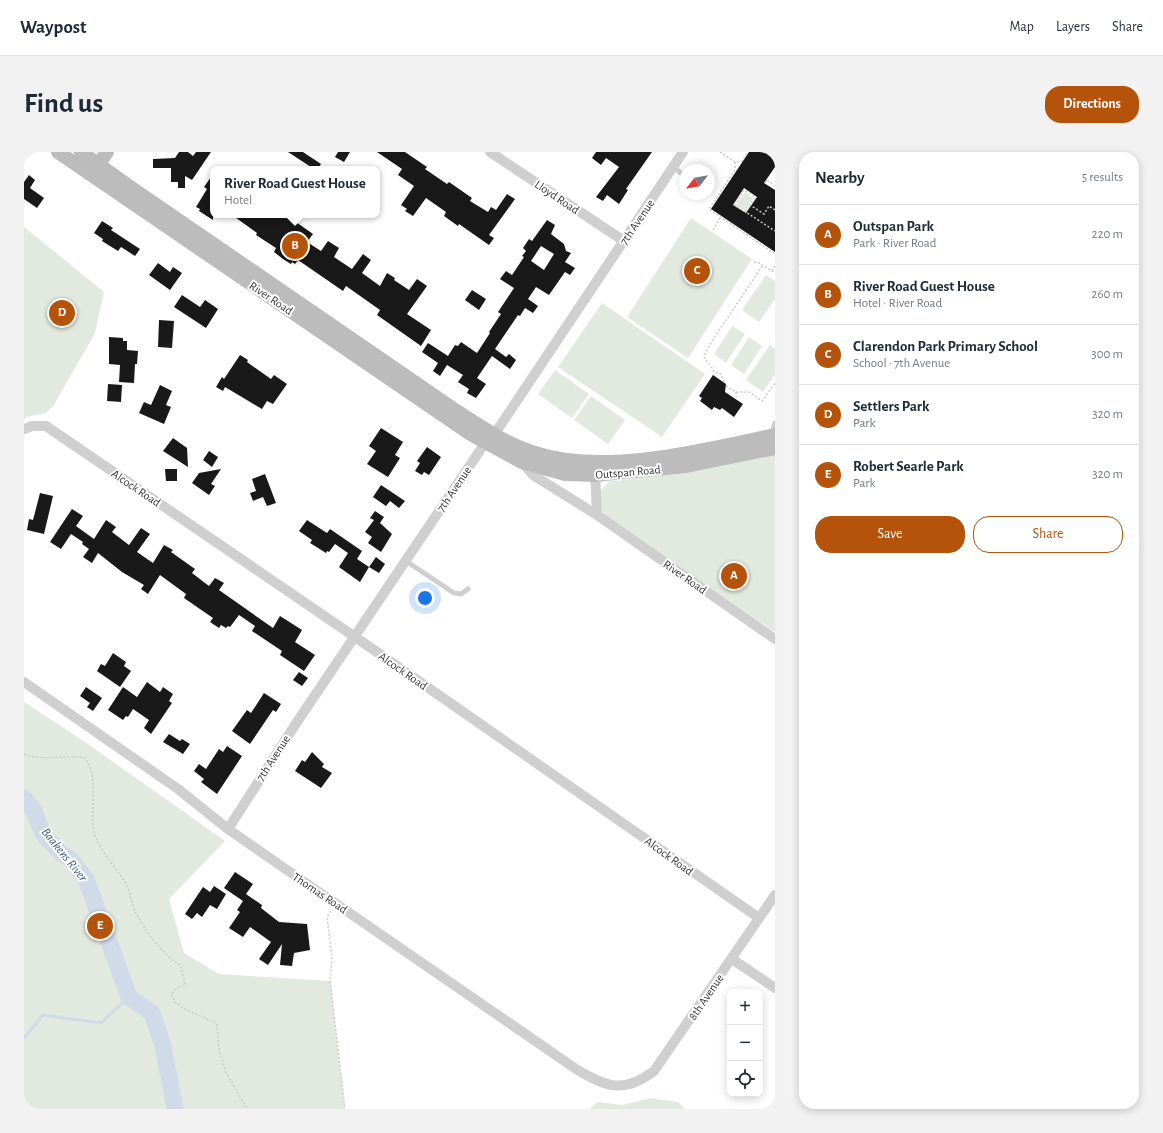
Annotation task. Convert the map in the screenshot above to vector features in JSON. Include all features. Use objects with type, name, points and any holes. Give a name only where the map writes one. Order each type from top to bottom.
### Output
[{"type":"main road","name":"River Road","points":[[58,152],[95,170],[490,439]]},
{"type":"main road","name":"River Road","points":[[81,152],[95,170]]},
{"type":"main road","points":[[95,170],[108,152]]},
{"type":"main road","name":"Outspan Road","points":[[490,439],[522,462],[565,474],[595,469],[686,466],[774,435]]},
{"type":"main road","name":"Outspan Road","points":[[490,439],[536,454],[595,469]]},
{"type":"street","name":"Lloyd Road","points":[[490,152],[624,241]]},
{"type":"street","name":"7th Avenue","points":[[228,829],[354,637],[490,439],[683,152]]},
{"type":"street","name":"Alcock Road","points":[[24,429],[32,426],[46,426],[354,637],[759,918]]},
{"type":"street","name":"River Road","points":[[522,462],[533,475],[597,515],[775,639]]},
{"type":"street","points":[[595,469],[597,515]]},
{"type":"street","name":"Thomas Road","points":[[24,682],[171,785],[228,829],[576,1069],[596,1081],[615,1086],[625,1086]]},
{"type":"street","name":"8th Avenue","points":[[625,1086],[642,1079],[654,1071],[775,895]]},
{"type":"street","points":[[732,958],[775,988]]},
{"type":"lane","points":[[673,168],[679,172]]},
{"type":"lane","points":[[406,561],[454,593],[461,594],[468,589]]},
{"type":"path","points":[[720,152],[736,162],[742,161],[748,152]]},
{"type":"path","points":[[736,162],[735,170],[709,209],[775,254]]},
{"type":"path","points":[[764,183],[766,180],[775,186]]},
{"type":"path","points":[[775,210],[769,206],[764,214],[750,205],[755,197],[744,190],[735,205],[775,231]]},
{"type":"path","points":[[713,230],[720,217]]},
{"type":"path","points":[[754,262],[763,265],[775,273]]},
{"type":"path","points":[[724,382],[721,374],[714,372],[710,363],[704,358],[704,355],[758,270],[763,265]]},
{"type":"path","points":[[772,271],[775,266]]},
{"type":"path","points":[[726,386],[736,392],[747,392],[762,402],[775,383]]},
{"type":"path","points":[[736,392],[736,397]]},
{"type":"path","points":[[24,754],[44,758],[76,756],[85,758],[90,764],[92,775],[92,823],[94,835],[126,885],[136,912],[168,958],[181,966],[185,984],[177,988],[171,994],[175,1002],[216,1024],[219,1049],[226,1072],[247,1109]]},
{"type":"path","points":[[336,903],[327,918],[332,958],[330,981],[345,1109]]},
{"type":"shaded area","points":[[745,192],[753,198],[749,205],[765,216],[761,221],[736,205]]},
{"type":"shaded area","points":[[691,218],[752,259],[688,358],[627,317]]},
{"type":"shaded area","points":[[24,227],[104,292],[95,333],[54,405],[46,413],[27,417],[24,420]]},
{"type":"shaded area","points":[[766,275],[775,281],[775,299],[759,322],[742,310]]},
{"type":"shaded area","points":[[602,303],[705,374],[662,437],[558,367]]},
{"type":"shaded area","points":[[732,326],[745,334],[726,363],[714,354]]},
{"type":"shaded area","points":[[749,337],[762,346],[744,374],[731,365]]},
{"type":"shaded area","points":[[770,345],[775,349],[775,375],[763,392],[746,380]]},
{"type":"shaded area","points":[[555,370],[589,394],[572,418],[538,394]]},
{"type":"shaded area","points":[[591,396],[625,420],[608,444],[574,420]]},
{"type":"shaded area","points":[[775,454],[775,632],[606,517],[600,507],[600,493],[606,484],[611,481],[700,470]]},
{"type":"shaded area","points":[[24,702],[85,742],[225,841],[169,899],[184,953],[219,974],[330,981],[345,1109],[24,1109]]},
{"type":"shaded area","points":[[651,1098],[678,1102],[685,1109],[589,1109],[598,1102],[622,1105]]},
{"type":"building","points":[[179,152],[188,152],[193,156],[196,152],[211,152],[192,180],[185,176],[185,188],[178,188],[178,182],[171,182],[171,168],[153,168],[153,159],[175,158]]},
{"type":"building","points":[[288,152],[303,152],[321,164],[320,166],[309,166]]},
{"type":"building","points":[[338,152],[350,152],[344,162],[335,157]]},
{"type":"building","points":[[377,152],[405,152],[427,167],[425,169],[447,184],[449,182],[472,198],[470,201],[488,212],[491,207],[496,210],[507,194],[515,199],[489,235],[494,238],[489,245],[459,224],[458,226],[444,216],[446,212],[426,198],[413,216],[405,211],[407,209],[401,205],[414,186],[398,175],[402,169]]},
{"type":"building","points":[[596,152],[652,152],[626,189],[628,190],[619,204],[607,195],[603,201],[596,197],[619,167],[606,158],[601,165],[592,158]]},
{"type":"building","points":[[749,152],[775,152],[775,167],[764,183],[775,190],[775,252],[711,209]],"holes":[[[744,188],[757,197],[746,213],[733,205]]]},
{"type":"building","points":[[29,175],[35,180],[30,188],[44,198],[37,208],[24,199],[24,182]]},
{"type":"building","points":[[210,178],[210,218],[213,218],[213,220],[199,211],[200,209],[196,207],[207,189],[204,187]]},
{"type":"building","points":[[236,218],[290,218],[313,234],[307,242],[321,251],[328,241],[339,248],[334,257],[352,269],[363,254],[371,260],[362,273],[380,286],[387,273],[395,278],[394,280],[409,290],[417,279],[427,286],[407,314],[431,330],[421,346],[377,315],[380,310],[346,286],[343,291],[298,260],[295,264],[292,262],[291,264],[274,252],[276,248],[256,235],[257,233]]},
{"type":"building","points":[[547,220],[555,225],[551,234],[564,244],[566,251],[571,253],[565,262],[575,268],[570,275],[565,272],[549,295],[536,287],[528,299],[538,306],[533,313],[525,308],[520,316],[518,315],[495,349],[506,357],[509,354],[516,360],[510,369],[492,356],[477,378],[486,384],[476,398],[467,393],[469,389],[458,382],[463,375],[447,365],[440,376],[433,371],[438,363],[422,352],[428,343],[448,356],[455,345],[458,346],[461,342],[477,353],[501,314],[498,312],[514,288],[500,279],[506,271],[512,275],[524,257],[522,256],[526,251],[523,248],[529,239],[532,241]],"holes":[[[541,246],[554,254],[544,270],[531,261]]]},
{"type":"building","points":[[102,221],[113,228],[111,230],[140,249],[135,256],[121,247],[118,251],[102,241],[103,239],[94,233]]},
{"type":"building","points":[[158,263],[170,272],[173,267],[182,273],[170,290],[149,275]]},
{"type":"building","points":[[472,290],[486,299],[479,310],[465,300]]},
{"type":"building","points":[[182,295],[200,307],[205,300],[218,309],[206,328],[174,307]]},
{"type":"building","points":[[159,320],[174,321],[172,348],[158,347]]},
{"type":"building","points":[[109,337],[123,338],[123,341],[127,341],[127,350],[138,351],[137,364],[135,364],[134,383],[119,382],[120,365],[109,364]]},
{"type":"building","points":[[240,355],[248,360],[247,362],[271,379],[274,375],[287,384],[273,404],[267,401],[262,409],[225,387],[223,391],[216,387],[222,377],[224,379]]},
{"type":"building","points":[[713,375],[726,384],[725,392],[743,404],[734,417],[722,408],[720,410],[714,407],[712,410],[700,401],[702,398],[699,396]]},
{"type":"building","points":[[108,384],[122,385],[121,402],[107,401]]},
{"type":"building","points":[[160,385],[172,391],[166,405],[171,407],[164,424],[139,413],[144,402],[151,405]]},
{"type":"building","points":[[381,428],[403,442],[395,455],[400,458],[388,477],[367,464],[376,451],[369,446]]},
{"type":"building","points":[[173,438],[187,448],[188,467],[163,451]]},
{"type":"building","points":[[427,447],[441,457],[429,475],[424,472],[422,475],[415,471],[420,463],[417,461]]},
{"type":"building","points":[[209,451],[218,457],[212,467],[203,460]]},
{"type":"building","points":[[165,469],[177,469],[177,481],[166,481]]},
{"type":"building","points":[[221,469],[211,484],[215,486],[209,495],[192,483],[199,473]]},
{"type":"building","points":[[265,474],[276,503],[267,506],[263,497],[253,501],[250,493],[256,491],[252,479]]},
{"type":"building","points":[[381,485],[405,501],[399,508],[390,501],[386,506],[373,497]]},
{"type":"building","points":[[40,493],[53,496],[44,534],[27,530],[29,519],[33,520]]},
{"type":"building","points":[[72,509],[83,516],[76,526],[94,539],[106,520],[116,527],[112,532],[129,545],[141,528],[150,534],[137,552],[153,563],[164,545],[173,550],[171,552],[195,569],[192,573],[209,586],[215,578],[224,583],[219,590],[273,628],[280,616],[302,630],[295,642],[315,655],[304,671],[280,655],[282,651],[252,631],[255,626],[239,615],[230,627],[228,626],[226,628],[221,625],[219,628],[210,622],[213,618],[184,598],[186,594],[160,575],[148,594],[141,589],[144,585],[122,572],[98,553],[92,563],[83,557],[89,549],[82,544],[83,542],[71,534],[61,549],[50,542]]},
{"type":"building","points":[[375,511],[384,517],[380,523],[392,534],[381,552],[368,543],[372,537],[365,532],[374,520],[370,518]]},
{"type":"building","points":[[307,520],[327,533],[330,529],[362,551],[357,559],[369,567],[360,582],[339,567],[348,553],[335,544],[329,552],[327,551],[326,553],[310,543],[312,540],[299,531]]},
{"type":"building","points":[[376,557],[385,564],[379,573],[369,567]]},
{"type":"building","points":[[113,653],[126,662],[124,666],[131,671],[120,687],[97,671],[101,664],[105,666]]},
{"type":"building","points":[[299,672],[308,678],[302,686],[293,680]]},
{"type":"building","points":[[147,682],[160,692],[163,687],[173,694],[169,701],[172,703],[151,734],[144,728],[149,720],[133,709],[128,717],[126,716],[123,720],[108,710],[123,687],[137,697]]},
{"type":"building","points":[[86,687],[102,698],[93,711],[87,707],[90,703],[80,696]]},
{"type":"building","points":[[264,693],[281,704],[276,712],[273,710],[250,744],[232,731],[247,710],[251,713]]},
{"type":"building","points":[[169,734],[180,741],[182,739],[190,744],[183,754],[163,742]]},
{"type":"building","points":[[227,746],[242,756],[217,794],[201,782],[204,779],[194,771],[199,764],[206,769],[219,749],[223,752]]},
{"type":"building","points":[[312,752],[324,764],[322,767],[332,773],[321,788],[295,771],[302,760],[305,762]]},
{"type":"building","points":[[235,872],[253,884],[246,894],[262,905],[261,908],[279,922],[307,924],[310,950],[294,953],[292,966],[280,965],[282,944],[268,965],[259,959],[271,942],[250,927],[243,937],[229,928],[240,912],[237,910],[243,901],[224,888]]},
{"type":"building","points":[[214,886],[226,894],[217,909],[210,905],[202,917],[197,913],[192,919],[185,914],[203,887],[210,892]]},
{"type":"waterway","name":"Baakens River","points":[[24,798],[34,811],[43,834],[61,853],[71,860],[86,879],[129,997],[152,1013],[163,1046],[175,1109]]},
{"type":"waterway","points":[[24,1038],[43,1015],[101,1023],[129,997]]},
{"type":"place","name":"River Road Guest House","points":[[295,246]]},
{"type":"place","name":"Clarendon Park Primary School","points":[[697,271]]},
{"type":"place","name":"Settlers Park","points":[[62,313]]},
{"type":"place","name":"Outspan Park","points":[[734,576]]},
{"type":"place","name":"Robert Searle Park","points":[[100,926]]}]
